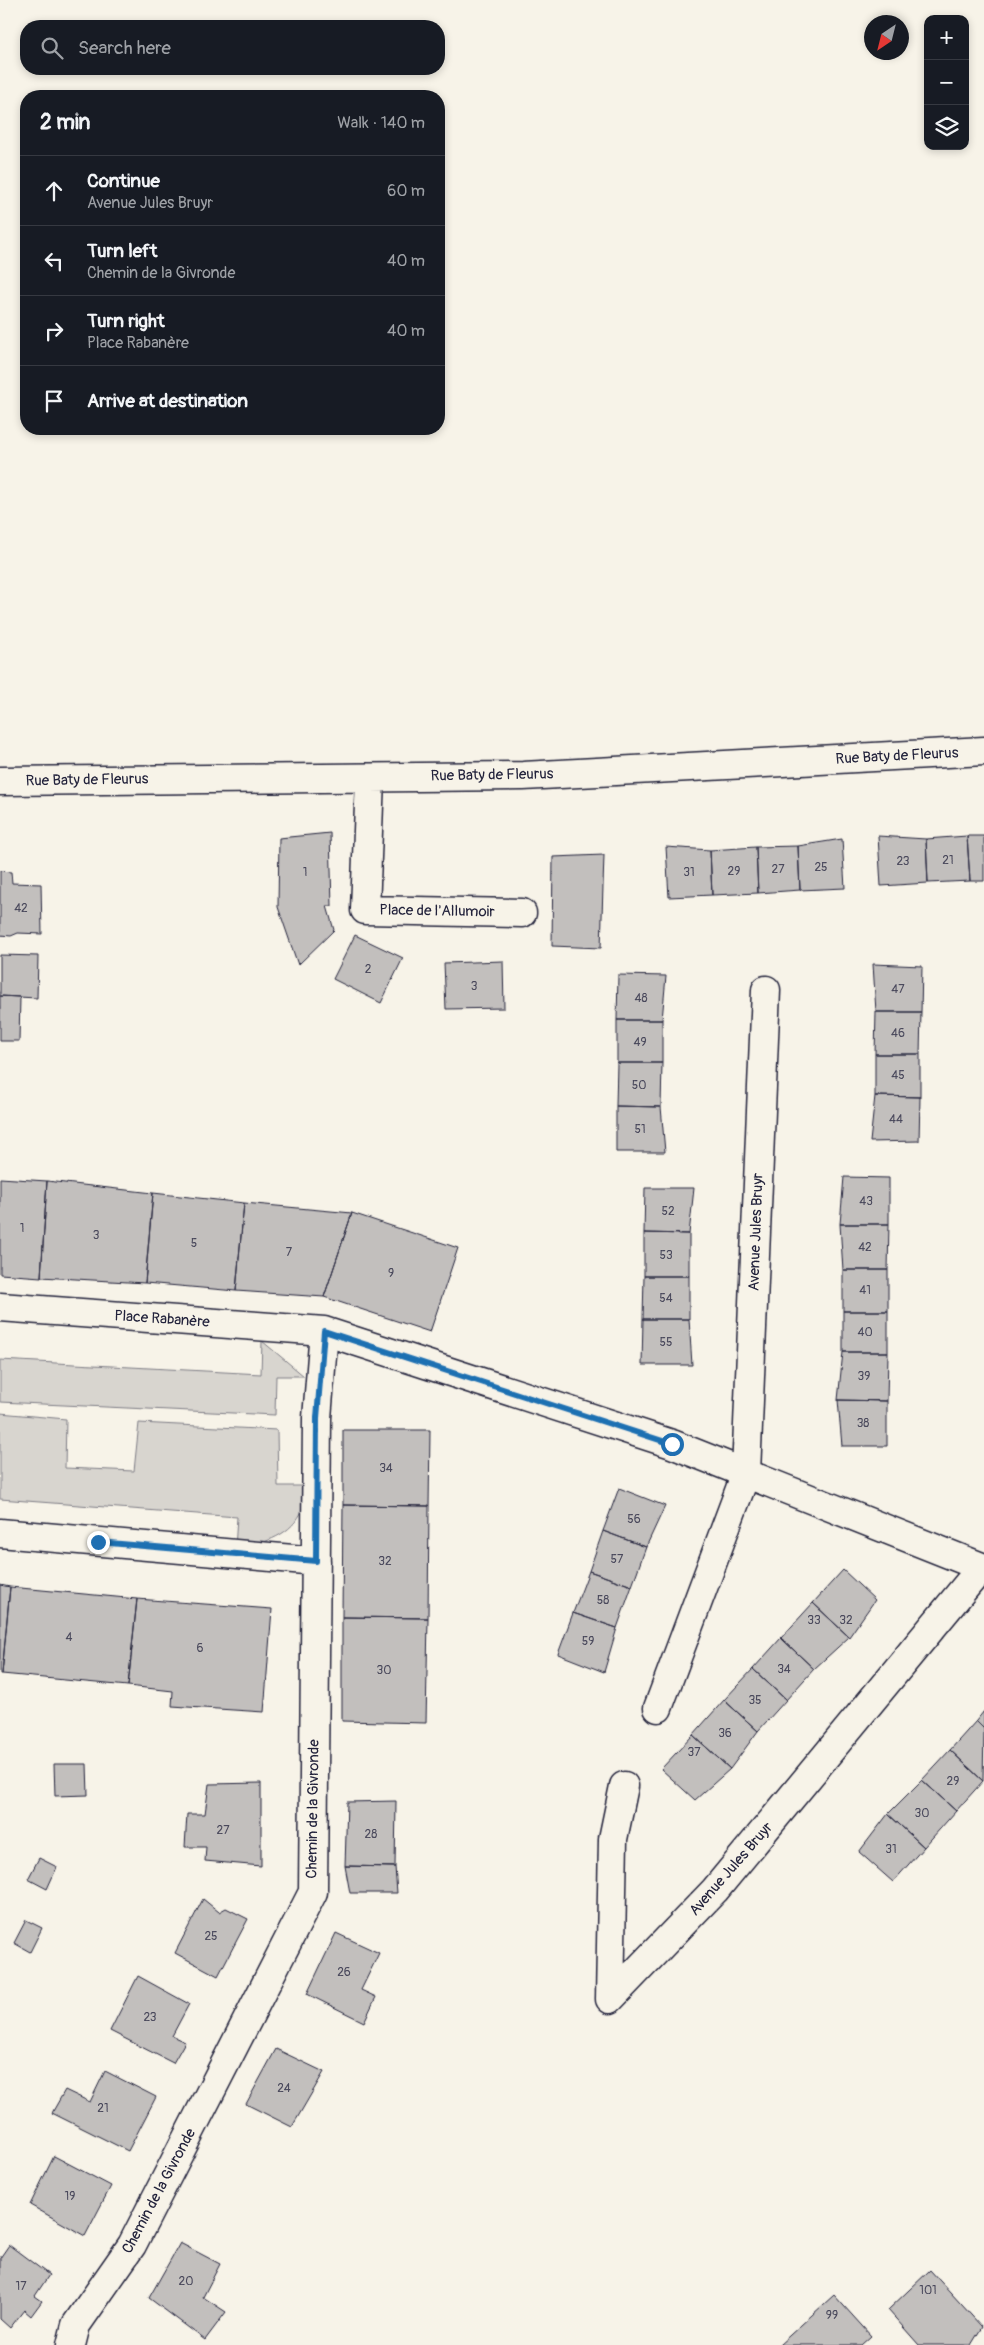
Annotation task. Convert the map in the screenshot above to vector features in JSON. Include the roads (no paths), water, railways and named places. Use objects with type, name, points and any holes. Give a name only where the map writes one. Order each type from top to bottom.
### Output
[{"type":"street","name":"Rue Baty de Fleurus","points":[[0,781],[523,776],[984,751]]},
{"type":"street","name":"Place de l'Allumoir","points":[[370,778],[365,910],[522,913]]},
{"type":"street","name":"Avenue Jules Bruyr","points":[[658,1708],[746,1474],[766,990]]},
{"type":"street","name":"Place Rabanère","points":[[0,1307],[324,1331]]},
{"type":"street","name":"Avenue Jules Bruyr","points":[[324,1331],[672,1444],[983,1568],[715,1890],[610,1999],[613,1838],[624,1786]]},
{"type":"street","name":"Chemin de la Givronde","points":[[71,2345],[76,2325],[132,2245],[313,1892],[317,1418],[324,1331]]},
{"type":"street","points":[[0,1533],[316,1561]]}]
